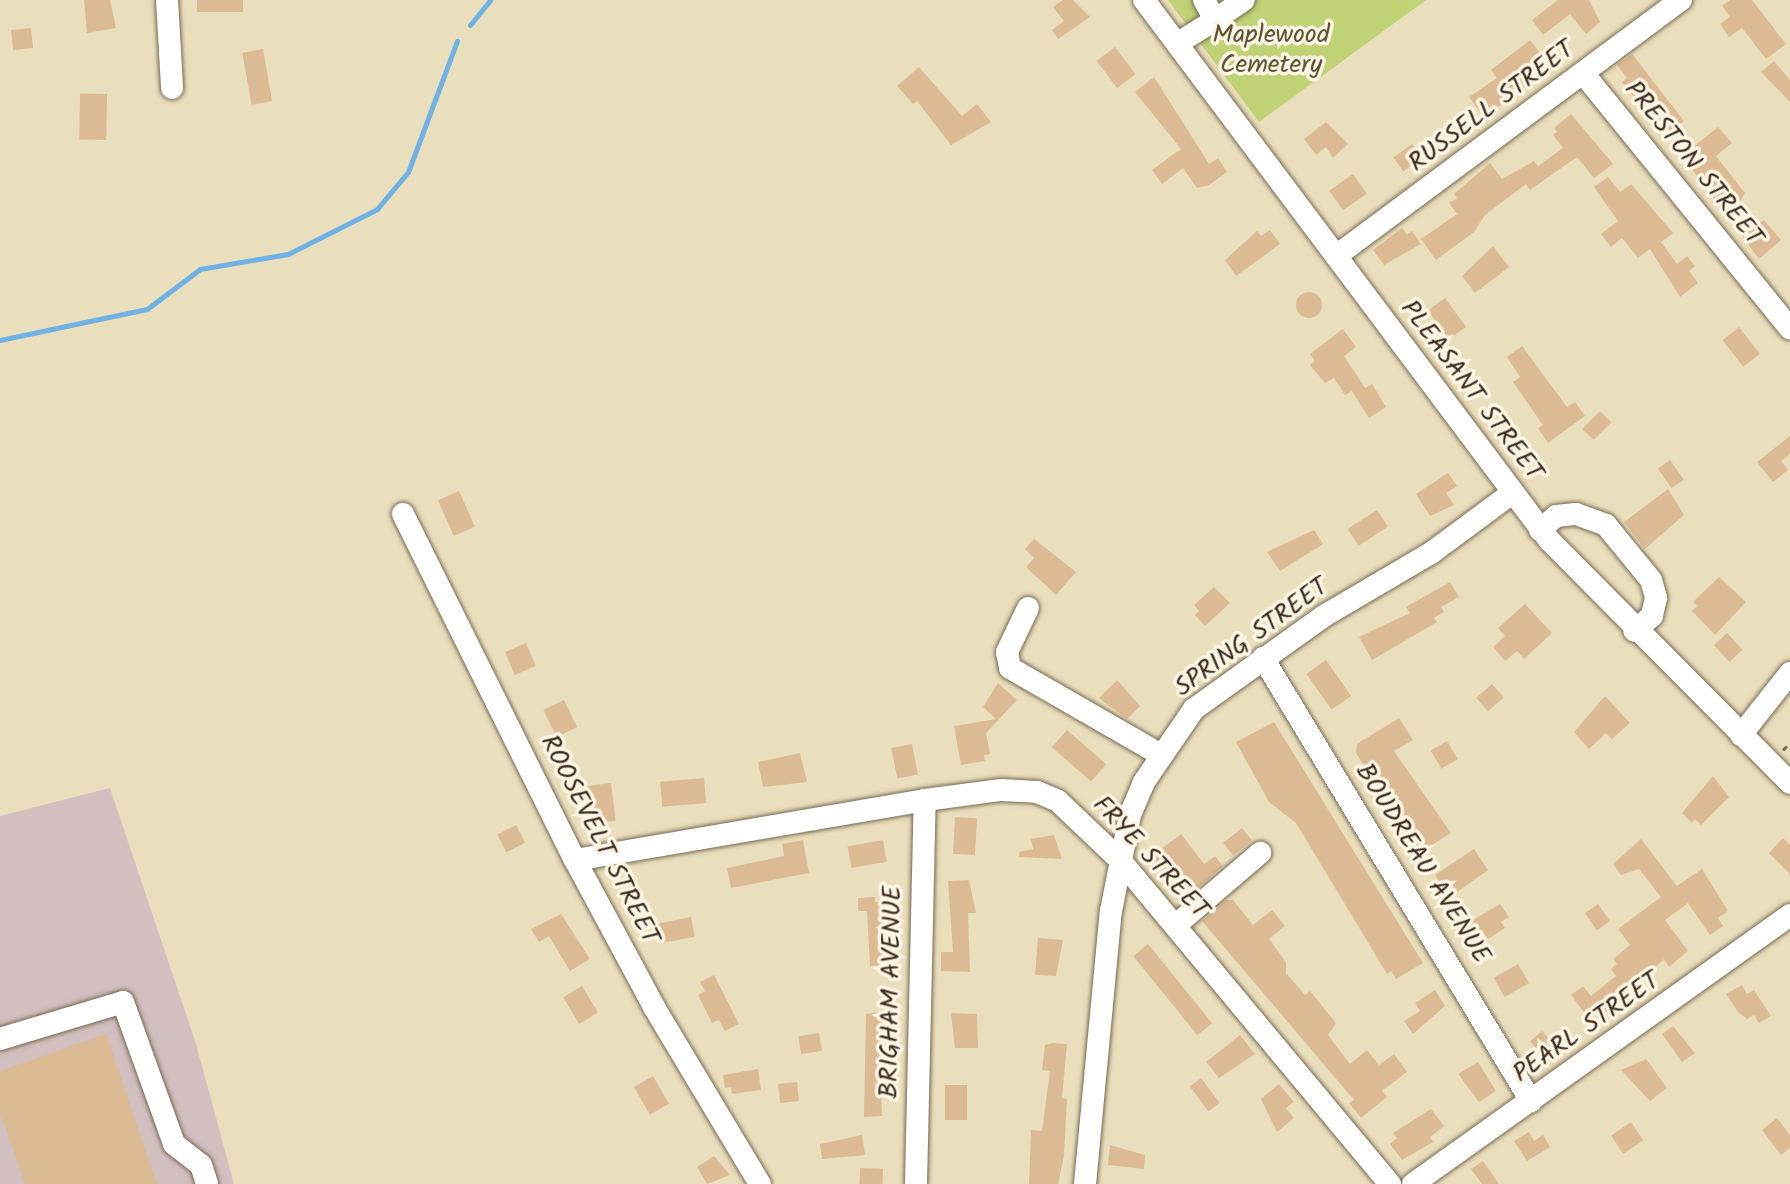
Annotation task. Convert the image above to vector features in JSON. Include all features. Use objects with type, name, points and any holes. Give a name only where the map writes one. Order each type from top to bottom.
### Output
[{"type":"street","points":[[167,0],[172,88]]},
{"type":"street","name":"PLEASANT STREET","points":[[1144,0],[1540,530],[1634,631],[1790,783]]},
{"type":"street","points":[[1204,0],[1215,20]]},
{"type":"street","points":[[1178,43],[1244,0]]},
{"type":"street","name":"RUSSELL STREET","points":[[1336,256],[1681,0]]},
{"type":"street","name":"PRESTON STREET","points":[[1583,73],[1790,329]]},
{"type":"street","name":"SPRING STREET","points":[[1085,1184],[1120,860],[1130,815],[1161,755],[1194,709],[1263,658],[1431,553],[1512,493]]},
{"type":"street","name":"ROOSEVELT STREET","points":[[403,514],[575,860],[654,1007],[760,1184]]},
{"type":"street","points":[[1540,530],[1556,516],[1576,514],[1606,525],[1651,580],[1656,598],[1652,616],[1634,631]]},
{"type":"street","points":[[1028,608],[1007,652],[1010,668],[1161,755]]},
{"type":"street","name":"BOUDREAU AVENUE","points":[[1263,658],[1531,1101]]},
{"type":"street","points":[[1741,735],[1790,673]]},
{"type":"street","name":"FRYE STREET","points":[[575,860],[925,800],[1001,790],[1037,792],[1058,801],[1120,860],[1390,1184]]},
{"type":"street","name":"BRIGHAM AVENUE","points":[[916,1184],[925,800]]},
{"type":"street","points":[[1176,925],[1260,853]]},
{"type":"street","name":"PEARL STREET","points":[[1413,1184],[1790,915]]},
{"type":"street","points":[[0,1039],[123,1002],[174,1144],[201,1165],[207,1184]]},
{"type":"path","points":[[1780,752],[1790,743]]},
{"type":"shaded area","points":[[110,788],[196,1044],[234,1184],[0,1184],[0,816]]},
{"type":"green space","name":"Maplewood Cemetery","points":[[1168,0],[1426,0],[1259,122]]},
{"type":"building","points":[[84,0],[110,0],[116,28],[87,33]]},
{"type":"building","points":[[197,0],[243,0],[243,12],[197,12]]},
{"type":"building","points":[[1063,0],[1073,0],[1090,17],[1058,39],[1052,30],[1064,21],[1053,7]]},
{"type":"building","points":[[1558,0],[1589,0],[1600,22],[1586,34],[1570,14],[1543,35],[1532,20]]},
{"type":"building","points":[[1730,0],[1752,0],[1786,44],[1766,59],[1742,28],[1729,37],[1720,24],[1730,17],[1722,6]]},
{"type":"building","points":[[31,28],[33,48],[13,50],[11,30]]},
{"type":"building","points":[[1530,40],[1547,62],[1524,81],[1527,86],[1484,117],[1469,97],[1497,78],[1491,70]]},
{"type":"building","points":[[1115,47],[1135,74],[1117,88],[1097,61]]},
{"type":"building","points":[[263,49],[272,101],[252,105],[242,53]]},
{"type":"building","points":[[1632,54],[1684,121],[1666,136],[1622,82],[1627,78],[1617,65]]},
{"type":"building","points":[[1774,61],[1790,80],[1790,102],[1761,72]]},
{"type":"building","points":[[919,67],[962,116],[977,104],[991,122],[951,145],[917,101],[913,104],[897,86]]},
{"type":"building","points":[[1154,77],[1209,164],[1218,158],[1227,172],[1209,185],[1197,188],[1183,168],[1162,184],[1152,170],[1181,149],[1135,92]]},
{"type":"building","points":[[80,94],[107,94],[106,140],[79,140]]},
{"type":"building","points":[[1571,114],[1613,164],[1594,178],[1577,157],[1530,190],[1526,184],[1485,215],[1474,232],[1436,260],[1421,239],[1457,214],[1449,203],[1457,198],[1454,194],[1490,163],[1502,179],[1534,161],[1538,166],[1563,148],[1553,135],[1557,132],[1554,128]]},
{"type":"building","points":[[1326,122],[1348,144],[1333,158],[1326,147],[1316,155],[1304,139]]},
{"type":"building","points":[[1718,127],[1732,143],[1716,156],[1745,193],[1738,205],[1756,226],[1764,220],[1781,240],[1759,259],[1682,156]]},
{"type":"building","points":[[1412,144],[1422,158],[1403,171],[1393,158]]},
{"type":"building","points":[[1353,174],[1367,194],[1343,210],[1329,191]]},
{"type":"building","points":[[1608,177],[1620,192],[1631,184],[1673,233],[1661,242],[1677,264],[1687,256],[1695,266],[1689,271],[1698,283],[1680,297],[1650,249],[1638,258],[1622,238],[1611,247],[1601,234],[1618,221],[1594,187]]},
{"type":"building","points":[[1402,228],[1407,235],[1412,231],[1421,244],[1384,265],[1373,250]]},
{"type":"building","points":[[1270,230],[1280,244],[1236,276],[1225,260],[1257,231],[1261,236]]},
{"type":"building","points":[[1493,246],[1509,267],[1475,293],[1462,276]]},
{"type":"building","points":[[1309,292],[1318,296],[1322,305],[1318,314],[1309,318],[1300,314],[1296,305],[1300,296]]},
{"type":"building","points":[[1445,298],[1466,327],[1449,339],[1428,310]]},
{"type":"building","points":[[1739,327],[1760,354],[1743,367],[1722,340]]},
{"type":"building","points":[[1343,329],[1356,347],[1344,356],[1365,388],[1372,384],[1386,407],[1369,418],[1352,391],[1345,395],[1334,378],[1325,383],[1310,365],[1315,361],[1310,354]]},
{"type":"building","points":[[1522,346],[1567,407],[1575,402],[1585,416],[1548,443],[1538,428],[1543,425],[1513,382],[1520,377],[1507,357]]},
{"type":"building","points":[[1600,411],[1611,422],[1594,440],[1582,429]]},
{"type":"building","points":[[1790,436],[1790,454],[1781,461],[1788,470],[1773,482],[1757,462]]},
{"type":"building","points":[[1670,460],[1684,480],[1671,488],[1658,469]]},
{"type":"building","points":[[1448,473],[1457,486],[1446,493],[1454,505],[1430,516],[1416,494]]},
{"type":"building","points":[[1668,489],[1684,515],[1645,549],[1624,522]]},
{"type":"building","points":[[459,491],[475,527],[454,536],[438,500]]},
{"type":"building","points":[[1377,510],[1388,527],[1359,546],[1348,529]]},
{"type":"building","points":[[1314,530],[1323,544],[1280,571],[1267,552]]},
{"type":"building","points":[[1034,539],[1076,572],[1056,595],[1026,567],[1034,558],[1025,549]]},
{"type":"building","points":[[1719,577],[1746,602],[1715,635],[1692,611],[1697,606],[1693,602]]},
{"type":"building","points":[[1450,582],[1459,597],[1441,607],[1444,612],[1434,618],[1437,622],[1372,660],[1359,637],[1410,613],[1406,607]]},
{"type":"building","points":[[1214,587],[1230,603],[1205,626],[1195,615],[1199,611],[1194,605]]},
{"type":"building","points":[[1525,604],[1552,633],[1524,659],[1517,651],[1505,661],[1493,647],[1505,636],[1498,628]]},
{"type":"building","points":[[1727,633],[1743,650],[1730,662],[1714,645]]},
{"type":"building","points":[[526,643],[536,666],[515,675],[505,652]]},
{"type":"building","points":[[1326,660],[1351,696],[1332,710],[1306,674]]},
{"type":"building","points":[[1117,680],[1140,706],[1127,719],[1099,698]]},
{"type":"building","points":[[998,683],[1017,700],[986,733],[990,754],[984,755],[985,761],[961,765],[954,726],[996,719],[983,707]]},
{"type":"building","points":[[1492,684],[1504,698],[1488,711],[1476,698]]},
{"type":"building","points":[[1605,696],[1630,723],[1612,739],[1606,733],[1589,749],[1574,732]]},
{"type":"building","points":[[564,700],[577,727],[556,737],[543,710]]},
{"type":"building","points":[[1399,718],[1413,740],[1394,751],[1451,833],[1415,855],[1366,780],[1371,777],[1356,753],[1357,744]]},
{"type":"building","points":[[1274,722],[1423,963],[1396,979],[1391,971],[1387,974],[1296,823],[1269,802],[1236,742]]},
{"type":"building","points":[[1067,730],[1106,764],[1091,781],[1052,747]]},
{"type":"building","points":[[1447,741],[1458,759],[1442,769],[1431,751]]},
{"type":"building","points":[[912,744],[918,774],[897,778],[891,748]]},
{"type":"building","points":[[800,753],[807,782],[763,787],[758,762]]},
{"type":"building","points":[[1713,776],[1729,797],[1701,825],[1695,819],[1692,823],[1682,813]]},
{"type":"building","points":[[704,778],[706,803],[662,807],[660,782]]},
{"type":"building","points":[[611,783],[616,821],[592,824],[587,786]]},
{"type":"building","points":[[955,817],[977,818],[975,855],[953,854]]},
{"type":"building","points":[[516,825],[525,843],[506,852],[497,835]]},
{"type":"building","points":[[1242,828],[1252,841],[1233,855],[1223,843]]},
{"type":"building","points":[[1181,834],[1204,864],[1215,856],[1223,866],[1184,900],[1150,857]]},
{"type":"building","points":[[1054,835],[1062,859],[1019,857],[1019,852],[1033,849],[1031,839]]},
{"type":"building","points":[[1783,838],[1790,845],[1790,874],[1769,853]]},
{"type":"building","points":[[1641,839],[1677,886],[1702,869],[1728,911],[1718,918],[1723,926],[1710,935],[1688,903],[1665,920],[1688,951],[1669,967],[1664,959],[1605,1014],[1598,1006],[1586,1015],[1571,995],[1583,986],[1591,996],[1616,976],[1611,969],[1617,964],[1613,959],[1630,945],[1618,929],[1661,897],[1639,869],[1621,875],[1613,864]]},
{"type":"building","points":[[803,840],[809,873],[731,888],[727,868],[784,856],[782,844]]},
{"type":"building","points":[[883,840],[887,862],[851,868],[848,846]]},
{"type":"building","points":[[1474,849],[1488,870],[1457,892],[1452,884],[1444,889],[1435,875]]},
{"type":"building","points":[[969,880],[976,913],[968,913],[970,972],[941,971],[941,952],[953,952],[948,881]]},
{"type":"building","points":[[875,897],[875,902],[886,901],[887,943],[895,948],[896,961],[890,965],[870,966],[867,911],[858,911],[858,898]]},
{"type":"building","points":[[1226,900],[1233,900],[1253,925],[1272,910],[1285,926],[1269,939],[1286,962],[1286,973],[1305,995],[1310,991],[1336,1023],[1328,1035],[1350,1064],[1367,1050],[1379,1065],[1394,1054],[1407,1072],[1382,1091],[1387,1097],[1361,1118],[1349,1103],[1354,1100],[1202,921]]},
{"type":"building","points":[[1500,904],[1509,917],[1501,922],[1505,928],[1488,939],[1482,930],[1473,935],[1466,924]]},
{"type":"building","points":[[1598,904],[1610,921],[1597,930],[1585,913]]},
{"type":"building","points":[[561,914],[590,959],[570,971],[549,936],[539,942],[531,929]]},
{"type":"building","points":[[691,917],[695,937],[660,943],[657,924]]},
{"type":"building","points":[[1038,938],[1063,940],[1056,976],[1035,975]]},
{"type":"building","points":[[1148,944],[1212,1023],[1197,1035],[1133,956]]},
{"type":"building","points":[[1518,964],[1529,983],[1505,997],[1494,978]]},
{"type":"building","points":[[714,975],[739,1024],[725,1031],[719,1020],[712,1023],[698,995],[705,991],[700,982]]},
{"type":"building","points":[[1742,985],[1747,994],[1754,990],[1771,1016],[1759,1023],[1754,1015],[1747,1019],[1738,1012],[1726,994]]},
{"type":"building","points":[[582,986],[598,1013],[579,1024],[563,997]]},
{"type":"building","points":[[1435,990],[1445,1006],[1413,1034],[1404,1021],[1420,1011],[1415,1003]]},
{"type":"building","points":[[885,1011],[889,1080],[881,1080],[882,1116],[864,1117],[866,1014]]},
{"type":"building","points":[[951,1013],[977,1014],[978,1048],[955,1048]]},
{"type":"building","points":[[1673,1026],[1695,1053],[1682,1062],[1662,1034]]},
{"type":"building","points":[[1542,1031],[1557,1048],[1545,1059],[1530,1041]]},
{"type":"building","points":[[819,1033],[822,1051],[801,1054],[798,1036]]},
{"type":"building","points":[[106,1034],[157,1184],[25,1184],[0,1112],[0,1071]]},
{"type":"building","points":[[1240,1035],[1255,1054],[1219,1078],[1206,1062]]},
{"type":"building","points":[[1067,1044],[1062,1098],[1067,1099],[1064,1156],[1058,1184],[1029,1184],[1031,1130],[1042,1131],[1050,1071],[1042,1070],[1045,1045]]},
{"type":"building","points":[[1646,1059],[1667,1088],[1650,1101],[1621,1070]]},
{"type":"building","points":[[1478,1062],[1496,1091],[1479,1102],[1458,1074]]},
{"type":"building","points":[[758,1069],[761,1090],[732,1094],[731,1087],[725,1088],[723,1075]]},
{"type":"building","points":[[653,1076],[669,1104],[650,1115],[634,1087]]},
{"type":"building","points":[[1201,1078],[1220,1103],[1208,1111],[1190,1086]]},
{"type":"building","points":[[797,1082],[799,1101],[780,1103],[778,1084]]},
{"type":"building","points":[[1279,1084],[1294,1102],[1286,1108],[1294,1118],[1277,1132],[1261,1099]]},
{"type":"building","points":[[945,1085],[967,1085],[967,1120],[945,1120]]},
{"type":"building","points":[[1431,1109],[1444,1126],[1430,1137],[1433,1142],[1402,1160],[1390,1144],[1397,1138],[1393,1133]]},
{"type":"building","points":[[1777,1118],[1790,1135],[1790,1148],[1781,1155],[1762,1130]]},
{"type":"building","points":[[1631,1122],[1643,1140],[1623,1154],[1611,1135]]},
{"type":"building","points":[[1529,1132],[1534,1141],[1543,1135],[1550,1147],[1527,1161],[1514,1141]]},
{"type":"building","points":[[862,1135],[865,1155],[822,1159],[820,1144]]},
{"type":"building","points":[[1110,1145],[1145,1155],[1144,1169],[1108,1165]]},
{"type":"building","points":[[714,1156],[730,1175],[707,1184],[697,1167]]},
{"type":"building","points":[[1483,1161],[1499,1184],[1482,1184],[1471,1169]]},
{"type":"building","points":[[860,1168],[883,1169],[882,1184],[859,1184]]},
{"type":"waterway","points":[[470,25],[490,0]]},
{"type":"waterway","points":[[0,340],[147,309],[200,269],[288,254],[377,209],[408,172],[457,41]]}]
